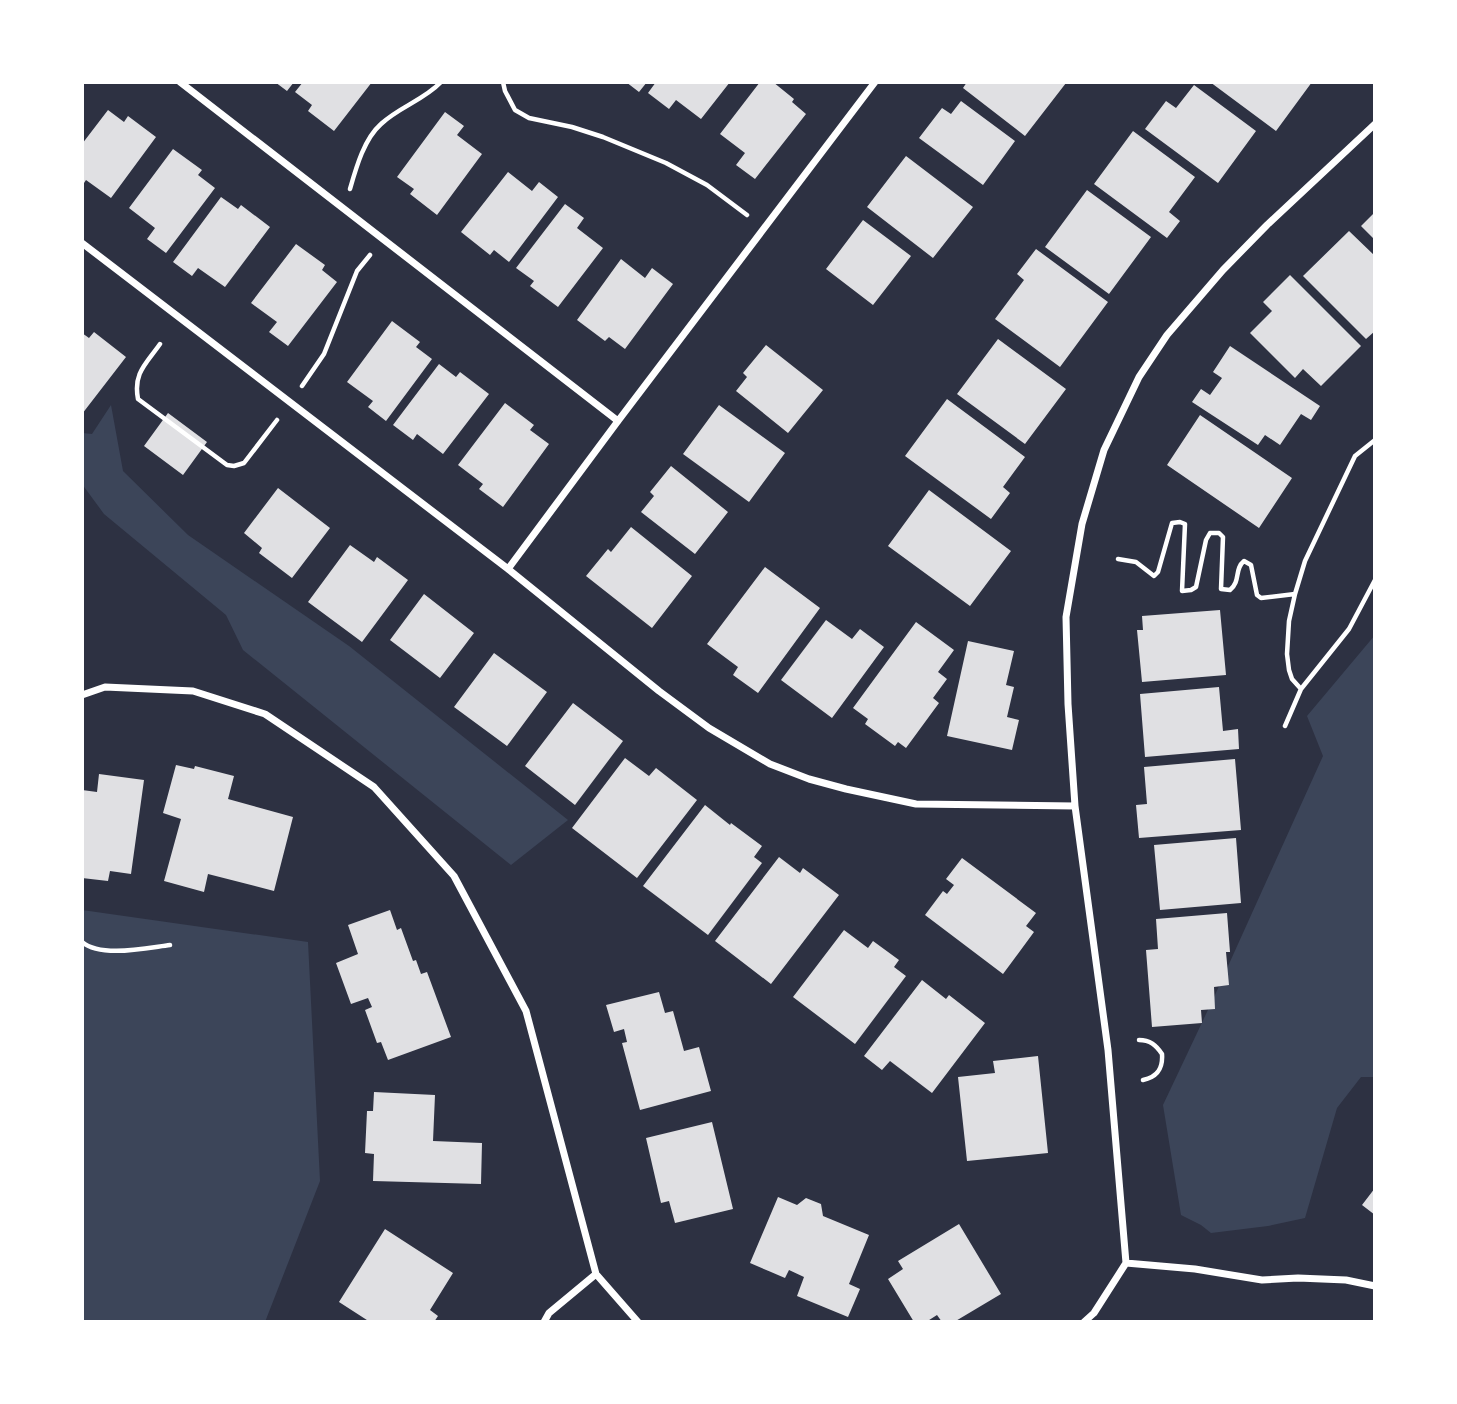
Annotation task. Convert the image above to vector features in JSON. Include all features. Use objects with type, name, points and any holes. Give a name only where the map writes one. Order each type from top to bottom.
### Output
[{"type":"street","points":[[180,82],[618,421]]},
{"type":"street","points":[[508,569],[873,86],[861,82]]},
{"type":"street","points":[[1084,1322],[1094,1313],[1126,1263],[1108,1050],[1075,806],[1068,704],[1066,617],[1082,524],[1104,450],[1139,377],[1167,335],[1223,270],[1267,225],[1375,124]]},
{"type":"street","points":[[82,243],[508,569],[648,682],[709,728],[770,764],[809,779],[916,804],[1075,806]]},
{"type":"street","points":[[82,695],[105,687],[194,691],[265,714],[374,787],[454,876],[526,1011],[596,1274],[638,1322]]},
{"type":"street","points":[[1126,1263],[1195,1269],[1262,1280],[1346,1280],[1375,1286]]},
{"type":"street","points":[[544,1322],[550,1313],[596,1274]]},
{"type":"path","points":[[349,194],[360,154],[379,125],[431,92],[441,82]]},
{"type":"path","points":[[503,82],[505,92],[515,110],[529,118],[603,137],[666,163],[707,185],[747,215]]},
{"type":"path","points":[[301,386],[324,354],[357,271],[373,252]]},
{"type":"path","points":[[160,344],[139,373],[136,387],[138,399],[226,465],[244,463],[277,420]]},
{"type":"path","points":[[1301,689],[1292,679],[1287,654],[1289,621],[1295,594],[1305,561],[1355,456],[1375,440]]},
{"type":"path","points":[[1118,559],[1136,562],[1154,576],[1158,572],[1172,523],[1180,522],[1185,524],[1182,591],[1196,587],[1206,540],[1210,533],[1219,533],[1223,537],[1221,589],[1230,590],[1236,585],[1240,565],[1244,561],[1251,565],[1257,595],[1261,598],[1295,594]]},
{"type":"path","points":[[1285,726],[1301,689],[1349,629],[1375,580]]},
{"type":"path","points":[[82,942],[109,951],[170,945]]},
{"type":"path","points":[[1139,1040],[1152,1043],[1162,1054],[1160,1069],[1156,1075],[1143,1080]]},
{"type":"shaded area","points":[[111,405],[123,471],[188,535],[349,646],[568,820],[511,865],[243,650],[226,615],[104,514],[82,484],[82,433],[92,434]]},
{"type":"shaded area","points":[[1375,635],[1375,1077],[1361,1077],[1337,1108],[1305,1218],[1211,1233],[1181,1215],[1163,1105],[1323,756],[1307,716]]},
{"type":"shaded area","points":[[82,910],[308,942],[320,1181],[265,1322],[82,1322]]},
{"type":"building","points":[[275,82],[294,82],[287,91]]},
{"type":"building","points":[[303,82],[372,82],[334,131],[308,111],[312,105],[295,92]]},
{"type":"building","points":[[626,82],[647,82],[639,92]]},
{"type":"building","points":[[656,82],[730,82],[701,119],[676,100],[669,109],[648,93]]},
{"type":"building","points":[[760,82],[773,82],[794,99],[792,102],[806,114],[755,179],[736,165],[745,153],[720,134]]},
{"type":"building","points":[[967,82],[1066,83],[1025,136],[963,88]]},
{"type":"building","points":[[1210,82],[1312,82],[1276,131]]},
{"type":"building","points":[[1194,85],[1256,131],[1218,183],[1145,129],[1166,101],[1176,108]]},
{"type":"building","points":[[961,101],[1015,141],[983,185],[919,138],[942,108],[951,114]]},
{"type":"building","points":[[108,110],[124,122],[128,116],[156,137],[111,198],[86,180],[82,186],[82,144]]},
{"type":"building","points":[[445,112],[464,126],[457,135],[482,154],[437,215],[410,194],[414,189],[397,177]]},
{"type":"building","points":[[1133,131],[1195,177],[1169,212],[1180,221],[1167,238],[1094,184]]},
{"type":"building","points":[[173,149],[202,170],[198,175],[215,188],[166,253],[147,239],[155,228],[129,208]]},
{"type":"building","points":[[906,156],[973,207],[933,258],[867,207]]},
{"type":"building","points":[[508,172],[532,191],[539,182],[558,197],[509,262],[494,250],[490,255],[461,232]]},
{"type":"building","points":[[1087,190],[1151,237],[1109,294],[1045,247]]},
{"type":"building","points":[[221,197],[238,209],[241,205],[270,227],[225,287],[198,268],[192,276],[173,262]]},
{"type":"building","points":[[565,204],[584,218],[577,228],[603,248],[558,307],[530,286],[534,281],[516,268]]},
{"type":"building","points":[[1375,212],[1375,240],[1361,226]]},
{"type":"building","points":[[863,220],[911,256],[873,305],[826,269]]},
{"type":"building","points":[[1349,231],[1375,256],[1375,331],[1366,339],[1303,276]]},
{"type":"building","points":[[296,244],[325,265],[322,270],[337,282],[288,346],[269,332],[277,322],[251,303]]},
{"type":"building","points":[[1036,249],[1108,302],[1060,367],[995,319],[1024,280],[1017,274]]},
{"type":"building","points":[[621,259],[645,278],[652,268],[673,284],[625,349],[609,337],[605,341],[577,320]]},
{"type":"building","points":[[1290,275],[1361,346],[1321,386],[1303,369],[1295,378],[1250,333],[1272,311],[1263,302]]},
{"type":"building","points":[[392,321],[420,342],[416,347],[432,359],[386,421],[368,407],[373,401],[347,382]]},
{"type":"building","points":[[94,332],[126,357],[82,414],[82,333],[89,338]]},
{"type":"building","points":[[998,339],[1066,389],[1025,444],[957,394]]},
{"type":"building","points":[[766,345],[823,390],[788,433],[736,391],[747,377],[743,373]]},
{"type":"building","points":[[1230,346],[1320,406],[1311,420],[1301,414],[1280,445],[1265,435],[1258,445],[1192,402],[1201,389],[1210,395],[1222,378],[1213,372]]},
{"type":"building","points":[[439,364],[456,377],[460,372],[489,394],[443,454],[417,434],[413,440],[393,425]]},
{"type":"building","points":[[947,399],[1025,457],[1003,487],[1010,493],[991,519],[905,456]]},
{"type":"building","points":[[505,403],[534,425],[530,430],[549,444],[503,507],[479,489],[483,484],[458,465]]},
{"type":"building","points":[[719,405],[785,453],[749,502],[683,454]]},
{"type":"building","points":[[168,413],[207,442],[183,475],[144,446]]},
{"type":"building","points":[[1200,415],[1292,478],[1259,528],[1167,465]]},
{"type":"building","points":[[671,466],[728,512],[695,554],[641,512],[654,496],[650,492]]},
{"type":"building","points":[[278,488],[330,528],[292,578],[259,553],[262,548],[244,533]]},
{"type":"building","points":[[929,490],[1011,551],[970,606],[888,546]]},
{"type":"building","points":[[631,527],[692,576],[652,628],[586,576],[608,549],[611,552]]},
{"type":"building","points":[[350,545],[374,562],[377,557],[408,580],[362,642],[308,602]]},
{"type":"building","points":[[765,567],[820,608],[758,693],[733,675],[738,667],[707,644]]},
{"type":"building","points":[[424,594],[474,633],[440,678],[390,640]]},
{"type":"building","points":[[1220,610],[1226,675],[1142,682],[1137,630],[1143,630],[1142,616]]},
{"type":"building","points":[[826,620],[852,639],[860,629],[884,647],[832,718],[781,680]]},
{"type":"building","points":[[916,622],[954,650],[938,672],[947,679],[933,698],[939,703],[906,748],[898,742],[895,746],[865,724],[868,719],[853,708]]},
{"type":"building","points":[[968,641],[1014,651],[1006,685],[1014,687],[1007,717],[1019,720],[1012,750],[947,736]]},
{"type":"building","points":[[494,653],[547,692],[507,746],[454,707]]},
{"type":"building","points":[[1219,687],[1223,731],[1238,729],[1239,749],[1145,757],[1140,694]]},
{"type":"building","points":[[573,703],[623,741],[575,805],[525,766]]},
{"type":"building","points":[[625,758],[649,776],[656,768],[697,800],[637,878],[572,828]]},
{"type":"building","points":[[1235,759],[1241,830],[1139,838],[1136,805],[1147,804],[1144,767]]},
{"type":"building","points":[[176,765],[194,769],[195,766],[234,776],[228,799],[293,817],[274,891],[208,874],[204,892],[164,881],[181,819],[163,813]]},
{"type":"building","points":[[99,774],[144,780],[131,874],[110,871],[108,881],[82,878],[82,790],[97,792]]},
{"type":"building","points":[[705,805],[762,846],[754,857],[762,863],[708,935],[643,886]]},
{"type":"building","points":[[1236,838],[1241,903],[1160,910],[1154,845]]},
{"type":"building","points":[[779,857],[800,873],[803,868],[839,895],[771,984],[715,941]]},
{"type":"building","points":[[962,858],[1036,913],[1026,926],[1034,932],[1003,974],[925,915],[943,891],[947,894],[954,885],[946,879]]},
{"type":"building","points":[[390,910],[397,930],[401,928],[413,961],[416,960],[421,974],[427,972],[451,1037],[388,1060],[381,1042],[377,1043],[365,1010],[372,1007],[368,998],[351,1004],[336,963],[358,954],[348,925]]},
{"type":"building","points":[[1227,913],[1229,985],[1214,987],[1215,1009],[1201,1010],[1202,1023],[1152,1027],[1146,950],[1158,949],[1156,919]]},
{"type":"building","points":[[844,930],[868,948],[873,941],[899,960],[894,967],[906,976],[855,1044],[793,997]]},
{"type":"building","points":[[922,980],[946,999],[949,995],[985,1023],[932,1093],[890,1061],[882,1070],[864,1056]]},
{"type":"building","points":[[659,992],[665,1013],[673,1011],[684,1051],[699,1047],[711,1091],[640,1110],[622,1043],[627,1042],[624,1029],[614,1032],[606,1005]]},
{"type":"building","points":[[1038,1056],[1048,1153],[967,1161],[958,1077],[995,1073],[993,1061]]},
{"type":"building","points":[[374,1092],[435,1095],[433,1141],[482,1143],[481,1184],[373,1181],[374,1154],[365,1153],[367,1111],[373,1111]]},
{"type":"building","points":[[712,1122],[733,1209],[675,1223],[669,1201],[661,1203],[646,1138]]},
{"type":"building","points":[[1375,1188],[1375,1215],[1362,1205]]},
{"type":"building","points":[[778,1197],[797,1205],[806,1198],[821,1204],[823,1216],[869,1235],[849,1284],[860,1289],[848,1317],[797,1296],[804,1277],[789,1270],[785,1278],[750,1263]]},
{"type":"building","points":[[959,1224],[1001,1294],[954,1322],[942,1322],[937,1315],[926,1322],[914,1322],[888,1279],[903,1269],[898,1261]]},
{"type":"building","points":[[385,1229],[453,1273],[430,1310],[438,1316],[434,1322],[370,1322],[339,1302]]}]
